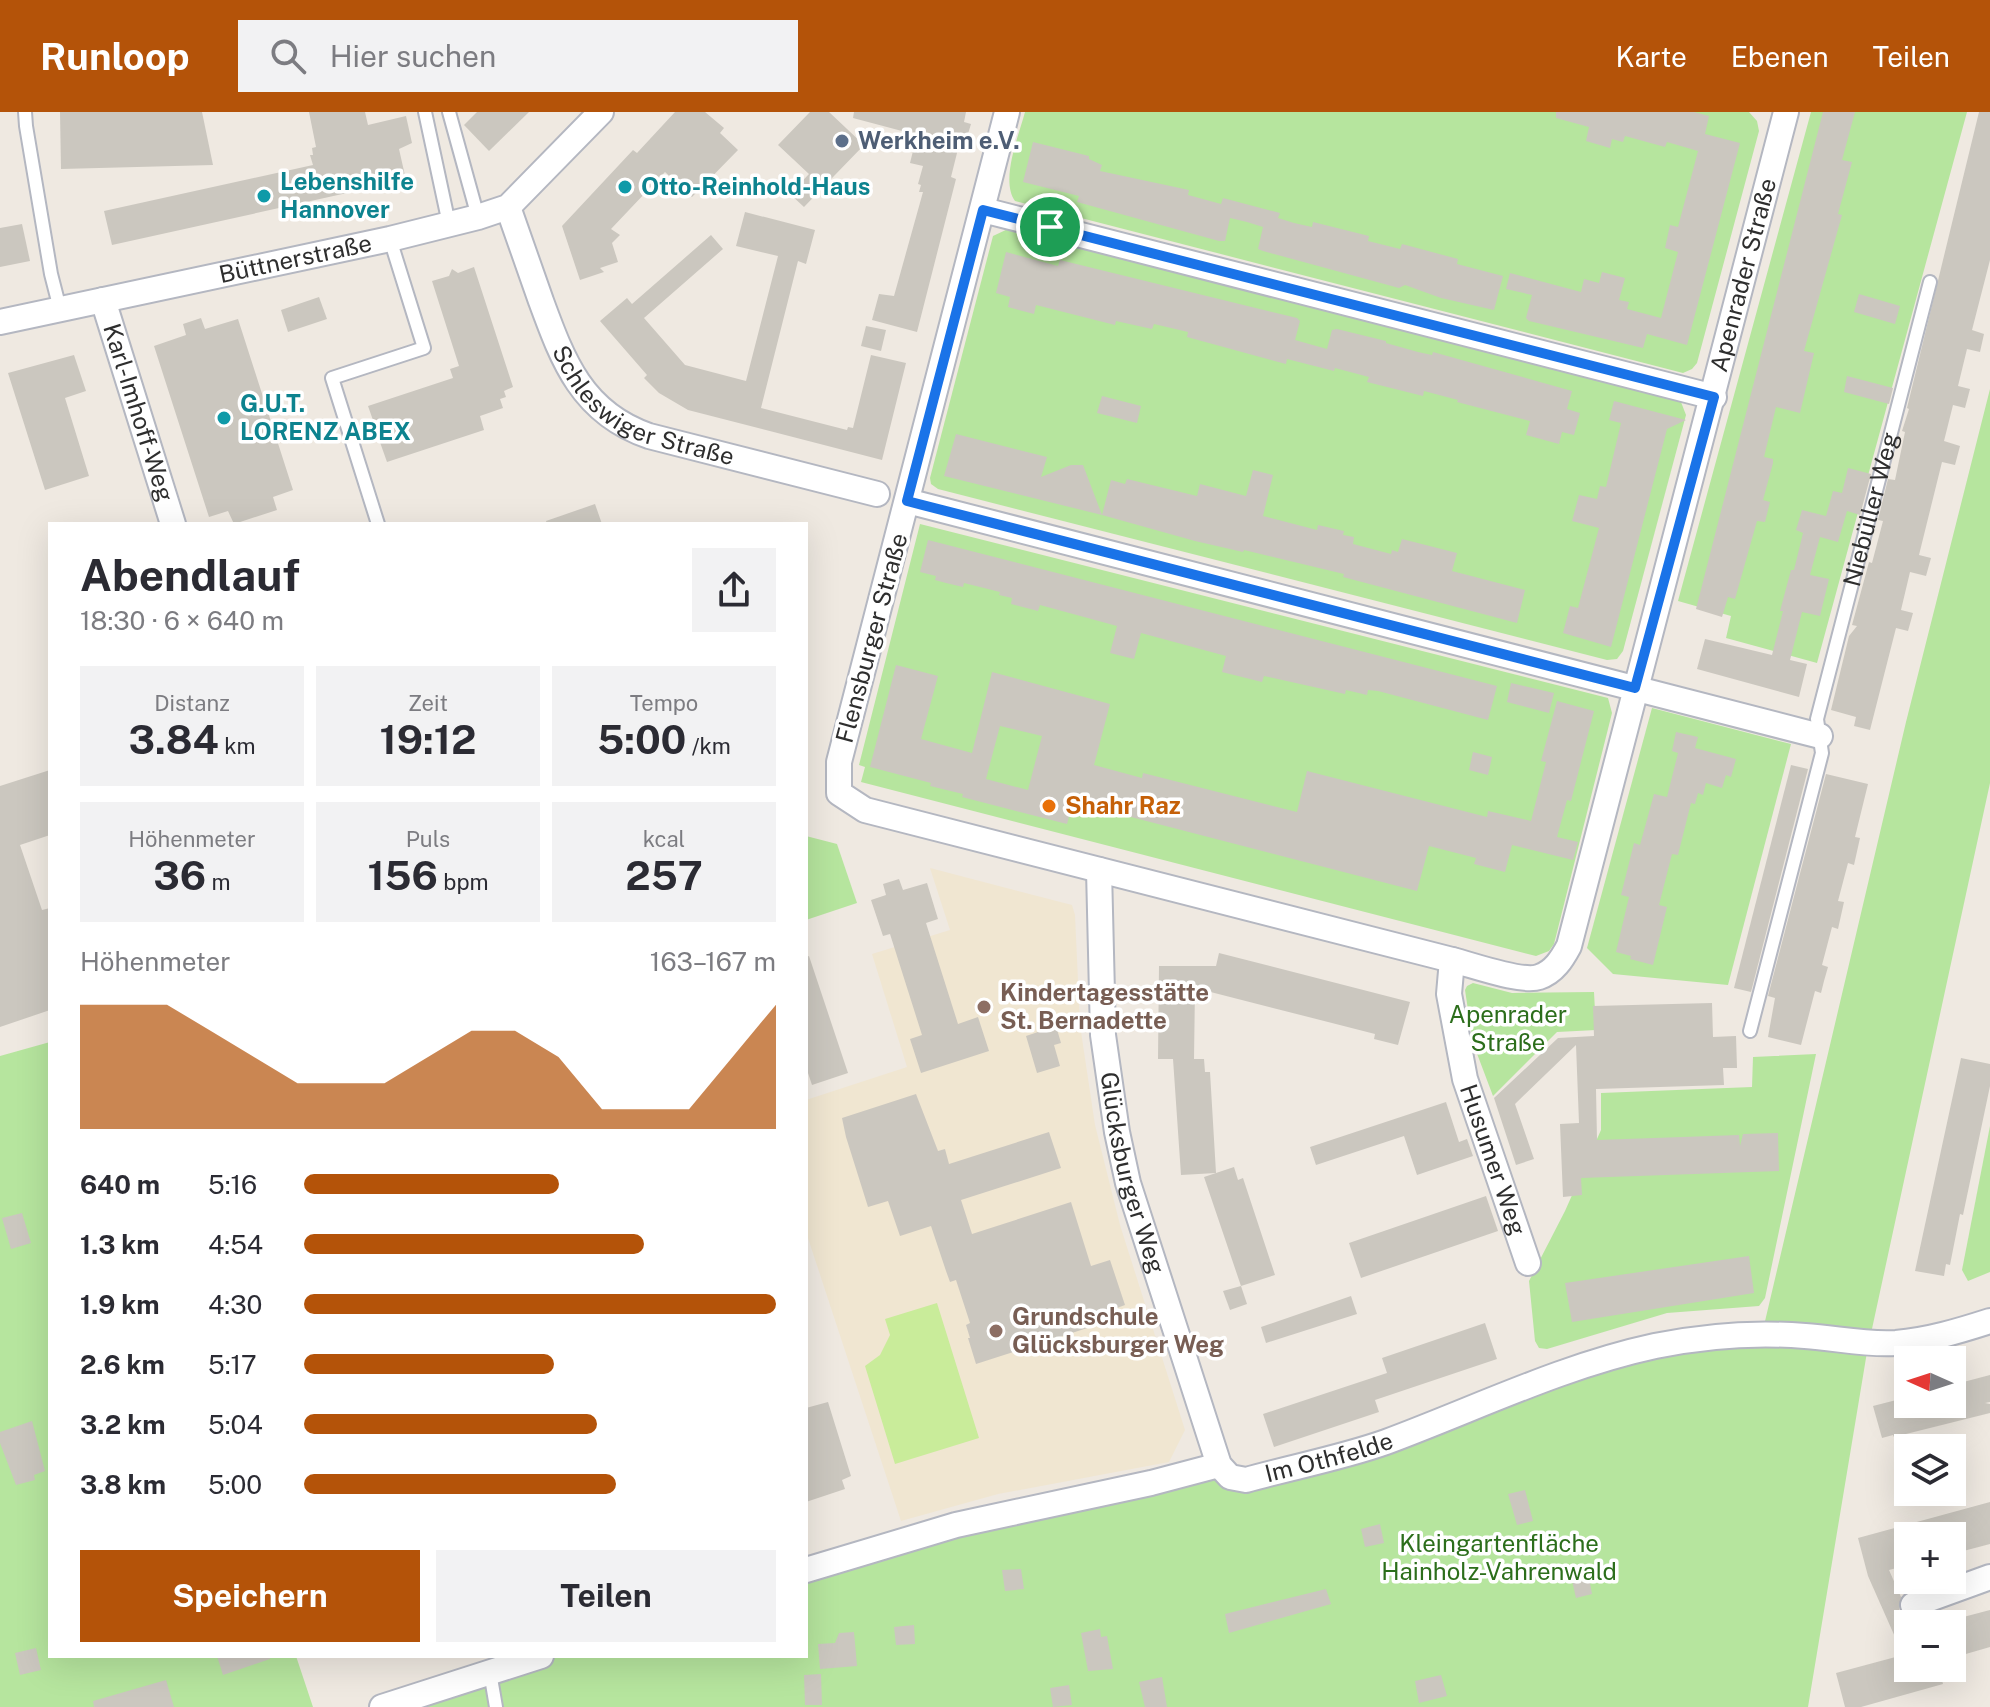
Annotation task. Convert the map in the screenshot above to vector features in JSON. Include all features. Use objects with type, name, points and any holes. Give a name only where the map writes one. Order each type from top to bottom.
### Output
[{"type":"street","name":"Büttnerstraße","points":[[0,322],[390,239],[508,207],[601,112]]},
{"type":"street","name":"Flensburger Straße","points":[[839,793],[839,762],[1007,112]]},
{"type":"street","name":"Apenrader Straße","points":[[839,793],[865,810],[1523,978],[1537,978],[1561,961],[1569,946],[1786,112]]},
{"type":"street","name":"Schleswiger Straße","points":[[508,207],[558,346],[573,378],[600,410],[649,436],[877,494]]},
{"type":"street","points":[[983,210],[1714,397]]},
{"type":"street","name":"Karl-Imhoff-Weg","points":[[103,300],[172,522]]},
{"type":"street","points":[[907,501],[1820,736]]},
{"type":"street","name":"Glücksburger Weg","points":[[1099,870],[1103,1035],[1117,1132],[1128,1183],[1219,1465]]},
{"type":"street","name":"Husumer Weg","points":[[1452,960],[1449,994],[1465,1079],[1528,1263]]},
{"type":"street","name":"Im Othfelde","points":[[1219,1465],[1230,1477],[1246,1480],[1382,1443],[1575,1369],[1654,1346],[1706,1337],[1762,1334],[1807,1336],[1851,1343],[1895,1343],[1943,1336],[1990,1321]]},
{"type":"street","points":[[808,1569],[956,1525],[1151,1483],[1219,1465]]},
{"type":"street","points":[[1913,1605],[1990,1577]]},
{"type":"street","points":[[382,1707],[535,1658]]},
{"type":"lane","points":[[25,112],[46,245],[60,309]]},
{"type":"lane","points":[[425,112],[449,224]]},
{"type":"lane","points":[[449,112],[478,217]]},
{"type":"lane","points":[[377,522],[332,378],[424,348],[390,239]]},
{"type":"lane","name":"Niebüller Weg","points":[[1750,1031],[1822,753],[1817,719],[1930,282]]},
{"type":"lane","points":[[490,1672],[496,1707]]},
{"type":"shaded area","name":"Grundschule Glücksburger Weg","points":[[930,868],[1072,905],[1080,1025],[1095,1125],[1120,1225],[1185,1430],[1169,1462],[998,1494],[901,1521],[808,1238],[808,1099],[907,1067],[872,954],[950,930]]},
{"type":"green space","points":[[1025,112],[1749,112],[1757,121],[1759,131],[1697,363],[1683,373],[1015,201],[1009,181],[1010,170]]},
{"type":"green space","points":[[1811,112],[1967,112],[1817,663],[1726,638],[1731,616],[1678,601]]},
{"type":"green space","points":[[1010,228],[1668,396],[1681,402],[1686,415],[1623,651],[1617,659],[1607,660],[938,489],[931,484],[930,478],[993,236]]},
{"type":"green space","name":"Kleingartenfläche Hainholz-Vahrenwald","points":[[1990,389],[1990,783],[1867,1352],[1808,1707],[382,1707],[535,1658],[808,1658],[808,1569],[1219,1465],[1246,1480],[1575,1369],[1762,1334],[1906,722]]},
{"type":"green space","points":[[920,524],[1608,698],[1612,713],[1554,944],[1549,951],[1536,956],[861,782],[865,767],[859,765]]},
{"type":"green space","points":[[1652,708],[1791,744],[1728,985],[1613,974],[1587,948]]},
{"type":"green space","points":[[808,837],[837,844],[857,903],[808,919]]},
{"type":"green space","name":"Apenrader Straße","points":[[1473,983],[1512,993],[1594,992],[1596,1030],[1557,1032],[1493,1096],[1473,1043],[1465,990]]},
{"type":"green space","points":[[48,1043],[48,1658],[297,1658],[313,1707],[0,1707],[0,1056]]},
{"type":"green space","points":[[1816,1054],[1765,1298],[1759,1306],[1667,1313],[1547,1349],[1539,1348],[1535,1341],[1529,1281],[1601,1130],[1601,1093],[1752,1087],[1753,1057]]},
{"type":"green space","points":[[1990,1126],[1990,1272],[1968,1281],[1962,1270]]},
{"type":"green space","points":[[937,1303],[979,1438],[895,1464],[865,1366],[880,1355],[890,1335],[885,1319]]},
{"type":"building","points":[[60,112],[202,112],[213,165],[61,169]]},
{"type":"building","points":[[309,112],[365,112],[368,125],[406,116],[412,143],[399,149],[406,180],[112,245],[104,211],[313,165],[310,155],[313,155],[312,148],[316,147]]},
{"type":"building","points":[[477,112],[529,112],[489,151],[464,125]]},
{"type":"building","name":"Otto-Reinhold-Haus","points":[[675,112],[705,112],[724,128],[720,133],[738,150],[692,197],[665,172],[611,229],[620,235],[612,243],[618,262],[600,268],[604,272],[580,280],[562,226],[633,150],[637,153]]},
{"type":"building","points":[[810,112],[829,112],[864,145],[804,207],[790,194],[809,174],[778,145]]},
{"type":"building","points":[[854,112],[966,112],[964,122],[971,124],[964,147],[959,145],[951,177],[956,179],[917,332],[872,320],[879,294],[894,296],[923,192],[919,192],[921,185],[918,184],[923,166],[910,163],[917,135],[853,118]]},
{"type":"building","points":[[1556,112],[1694,112],[1709,116],[1705,134],[1740,143],[1687,345],[1647,334],[1643,348],[1529,321],[1526,318],[1532,295],[1506,289],[1510,273],[1581,292],[1584,279],[1599,283],[1602,272],[1625,278],[1619,300],[1629,302],[1627,309],[1661,318],[1678,252],[1665,248],[1670,225],[1678,227],[1698,151],[1667,142],[1665,147],[1625,136],[1623,142],[1612,139],[1610,148],[1586,141],[1589,127],[1556,118]]},
{"type":"building","points":[[1823,112],[1855,112],[1842,160],[1852,162],[1838,214],[1842,215],[1804,351],[1814,353],[1800,413],[1776,407],[1764,457],[1773,459],[1763,500],[1770,502],[1765,522],[1757,521],[1735,599],[1728,597],[1722,617],[1696,609]]},
{"type":"building","points":[[1979,112],[1990,112],[1990,260],[1972,330],[1984,334],[1980,352],[1967,349],[1958,386],[1970,389],[1965,408],[1953,405],[1944,441],[1960,446],[1955,465],[1942,462],[1919,555],[1931,558],[1926,576],[1910,572],[1901,610],[1913,613],[1908,631],[1896,628],[1870,730],[1854,726],[1856,717],[1831,710],[1849,636],[1857,626],[1852,625],[1883,521],[1878,520],[1888,479],[1895,480],[1907,408]]},
{"type":"building","points":[[1033,142],[1089,156],[1089,159],[1102,165],[1100,171],[1189,190],[1188,195],[1221,204],[1223,198],[1280,213],[1278,218],[1294,223],[1312,227],[1313,222],[1369,236],[1368,241],[1400,249],[1402,244],[1458,259],[1457,264],[1503,276],[1494,310],[1263,251],[1258,249],[1263,227],[1247,222],[1230,218],[1225,241],[1219,241],[1077,202],[1079,196],[1023,182]]},
{"type":"building","points":[[745,212],[815,230],[806,264],[798,261],[761,408],[847,430],[848,427],[853,428],[871,355],[906,363],[882,460],[688,410],[659,393],[644,378],[647,375],[600,321],[627,298],[632,304],[711,235],[723,249],[644,318],[685,365],[746,381],[778,256],[736,246]]},
{"type":"building","points":[[22,224],[30,261],[0,267],[0,228]]},
{"type":"building","points":[[1006,252],[1058,266],[1060,260],[1297,318],[1300,321],[1295,340],[1327,349],[1332,330],[1337,329],[1572,391],[1567,409],[1580,413],[1574,435],[1562,432],[1559,444],[1526,435],[1530,421],[1424,391],[1423,396],[1367,382],[1369,377],[1335,368],[1334,371],[1287,359],[1286,364],[1187,337],[1188,332],[1154,324],[1152,329],[1116,321],[1115,325],[1036,305],[1034,314],[1008,307],[1010,297],[996,293]]},
{"type":"building","points":[[474,267],[513,387],[504,391],[506,397],[500,399],[503,408],[480,416],[484,430],[387,462],[376,431],[371,428],[374,423],[368,406],[453,378],[450,369],[459,366],[432,281],[449,276],[452,269],[458,273]]},
{"type":"building","points":[[1859,294],[1900,306],[1895,324],[1854,312]]},
{"type":"building","points":[[319,297],[327,319],[288,332],[281,310]]},
{"type":"building","name":"G.U.T. LORENZ ABEX","points":[[201,318],[205,329],[238,319],[293,490],[273,497],[277,510],[240,522],[233,522],[228,511],[209,517],[154,346],[186,335],[183,324]]},
{"type":"building","points":[[866,326],[886,330],[881,351],[861,346]]},
{"type":"building","points":[[74,355],[86,391],[65,398],[89,476],[45,490],[8,373]]},
{"type":"building","points":[[1847,376],[1893,388],[1889,404],[1844,392]]},
{"type":"building","points":[[1102,396],[1141,406],[1137,423],[1097,413]]},
{"type":"building","points":[[1614,401],[1686,420],[1667,429],[1611,647],[1563,633],[1570,606],[1578,608],[1599,528],[1572,521],[1579,495],[1597,499],[1600,486],[1606,487],[1621,423],[1609,420]]},
{"type":"building","points":[[956,434],[1047,457],[1041,477],[1071,465],[1083,465],[1102,515],[944,476]]},
{"type":"building","points":[[1848,468],[1871,474],[1860,515],[1847,511],[1838,542],[1820,537],[1810,575],[1829,579],[1820,616],[1802,612],[1790,660],[1807,664],[1799,697],[1697,669],[1705,639],[1772,655],[1783,611],[1780,611],[1803,533],[1796,530],[1802,510],[1826,516],[1833,491],[1842,493]]},
{"type":"building","points":[[1253,470],[1273,475],[1263,516],[1317,530],[1318,525],[1344,531],[1343,535],[1354,537],[1353,544],[1391,554],[1392,550],[1398,552],[1402,539],[1457,553],[1452,571],[1525,590],[1517,623],[1343,577],[1344,574],[1195,541],[1102,515],[1111,480],[1125,484],[1127,479],[1197,496],[1200,484],[1246,496]]},
{"type":"building","points":[[595,504],[601,522],[546,522]]},
{"type":"building","points":[[928,540],[1497,686],[1488,720],[1378,691],[1368,690],[1367,695],[1346,690],[1345,694],[1264,676],[1262,682],[1222,672],[1226,656],[1141,633],[1134,659],[1110,653],[1117,626],[1040,605],[1038,611],[1011,604],[1012,598],[999,595],[1000,592],[964,583],[963,587],[946,583],[935,580],[936,576],[920,572]]},
{"type":"building","points":[[896,665],[938,676],[921,739],[972,753],[992,672],[1110,704],[1094,765],[1142,778],[1143,773],[1297,812],[1307,771],[1487,817],[1488,811],[1531,821],[1546,762],[1541,761],[1557,701],[1594,711],[1571,801],[1567,800],[1557,837],[1578,842],[1573,860],[1512,845],[1505,872],[1474,864],[1476,858],[1429,846],[1417,891],[1073,802],[1067,824],[962,797],[963,794],[930,786],[931,783],[870,767]],"holes":[[[1000,726],[1042,736],[1028,790],[986,779]]]},
{"type":"building","points":[[1511,683],[1554,693],[1549,713],[1507,702]]},
{"type":"building","points":[[1676,732],[1698,737],[1695,748],[1736,759],[1731,777],[1726,775],[1722,788],[1706,783],[1703,795],[1698,793],[1695,804],[1691,803],[1678,855],[1672,854],[1659,905],[1667,907],[1653,965],[1616,952],[1629,897],[1621,895],[1634,843],[1640,845],[1654,794],[1667,797],[1678,753],[1672,751]]},
{"type":"building","points":[[1473,752],[1492,757],[1488,775],[1469,770]]},
{"type":"building","points":[[1791,765],[1808,769],[1751,992],[1734,988]]},
{"type":"building","points":[[48,771],[48,836],[20,845],[42,910],[48,908],[48,1011],[0,1027],[0,786]]},
{"type":"building","points":[[1826,774],[1868,784],[1855,837],[1860,838],[1854,865],[1848,863],[1838,901],[1844,902],[1838,929],[1832,927],[1822,965],[1828,967],[1821,993],[1815,991],[1801,1045],[1768,1037],[1775,998],[1768,996]]},
{"type":"building","points":[[899,879],[903,890],[927,883],[938,919],[926,923],[958,1024],[978,1017],[989,1051],[921,1073],[910,1039],[922,1035],[890,934],[883,936],[871,900],[886,895],[883,884]]},
{"type":"building","points":[[1219,953],[1410,1002],[1398,1045],[1374,1039],[1375,1034],[1195,988],[1194,1059],[1204,1059],[1205,1072],[1210,1072],[1216,1173],[1181,1175],[1173,1059],[1158,1059],[1159,966],[1216,966]]},
{"type":"building","points":[[808,956],[848,1073],[812,1085],[808,1073]]},
{"type":"building","points":[[1712,1003],[1713,1037],[1736,1036],[1737,1068],[1723,1068],[1724,1085],[1596,1089],[1597,1140],[1739,1135],[1740,1146],[1743,1134],[1778,1133],[1779,1171],[1581,1178],[1582,1195],[1563,1197],[1560,1124],[1579,1123],[1576,1045],[1515,1104],[1534,1159],[1516,1165],[1494,1098],[1558,1038],[1594,1036],[1593,1006]]},
{"type":"building","points":[[1056,1026],[1061,1043],[1054,1045],[1060,1066],[1037,1073],[1026,1036]]},
{"type":"building","points":[[1961,1058],[1990,1064],[1990,1086],[1963,1215],[1960,1214],[1950,1265],[1946,1264],[1944,1276],[1915,1271]]},
{"type":"building","points":[[916,1094],[938,1151],[945,1149],[949,1164],[1049,1132],[1061,1168],[961,1200],[972,1234],[1071,1202],[1091,1266],[1110,1260],[1125,1305],[1106,1312],[1109,1321],[976,1364],[966,1325],[970,1323],[956,1280],[950,1282],[931,1226],[900,1236],[888,1201],[868,1207],[846,1137],[842,1118]]},
{"type":"building","points":[[1446,1102],[1459,1142],[1467,1139],[1473,1156],[1417,1175],[1404,1136],[1316,1165],[1310,1147]]},
{"type":"building","points":[[1234,1167],[1238,1180],[1243,1178],[1275,1275],[1241,1286],[1204,1177]]},
{"type":"building","points":[[1486,1196],[1498,1231],[1361,1278],[1349,1243]]},
{"type":"building","points":[[22,1213],[31,1243],[11,1249],[2,1218]]},
{"type":"building","points":[[1749,1256],[1754,1293],[1572,1322],[1565,1283]]},
{"type":"building","points":[[1241,1286],[1247,1304],[1230,1310],[1223,1291]]},
{"type":"building","points":[[1351,1296],[1357,1314],[1266,1343],[1261,1327]]},
{"type":"building","points":[[1485,1323],[1497,1359],[1375,1400],[1379,1412],[1274,1447],[1263,1414],[1387,1373],[1382,1358]]},
{"type":"building","points":[[1990,1375],[1990,1402],[1985,1403],[1990,1404],[1990,1413],[1882,1438],[1873,1406],[1894,1401],[1894,1418],[1966,1418],[1966,1381]]},
{"type":"building","points":[[828,1402],[851,1476],[842,1480],[845,1489],[808,1501],[808,1407]]},
{"type":"building","points":[[32,1421],[45,1471],[34,1475],[35,1480],[16,1485],[0,1443],[0,1432]]},
{"type":"building","points":[[1525,1490],[1533,1521],[1517,1525],[1508,1494]]},
{"type":"building","points":[[1990,1502],[1990,1544],[1966,1550],[1966,1522],[1917,1522]]},
{"type":"building","points":[[1380,1524],[1384,1543],[1365,1547],[1361,1529]]},
{"type":"building","points":[[1894,1528],[1894,1569],[1889,1570],[1894,1581],[1894,1594],[1901,1597],[1899,1610],[1894,1610],[1894,1635],[1868,1576],[1858,1538]]},
{"type":"building","points":[[1021,1569],[1024,1589],[1005,1591],[1002,1570]]},
{"type":"building","points":[[1588,1572],[1592,1594],[1576,1598],[1571,1576]]},
{"type":"building","points":[[1326,1589],[1331,1604],[1229,1633],[1225,1614]]},
{"type":"building","points":[[1990,1610],[1990,1647],[1966,1654],[1966,1616]]},
{"type":"building","points":[[914,1625],[915,1644],[896,1645],[894,1627]]},
{"type":"building","points":[[1100,1629],[1101,1637],[1107,1636],[1113,1669],[1088,1671],[1081,1633]]},
{"type":"building","points":[[854,1632],[857,1666],[820,1669],[818,1644],[835,1643],[839,1633]]},
{"type":"building","points":[[36,1648],[41,1670],[20,1675],[15,1653]]},
{"type":"building","points":[[1894,1657],[1894,1682],[1943,1684],[1861,1707],[1845,1707],[1836,1673]]},
{"type":"building","points":[[218,1658],[270,1658],[270,1659],[223,1675]]},
{"type":"building","points":[[821,1674],[822,1705],[805,1705],[804,1675]]},
{"type":"building","points":[[1441,1675],[1447,1696],[1419,1703],[1415,1681]]},
{"type":"building","points":[[1162,1677],[1167,1707],[1145,1707],[1139,1682]]},
{"type":"building","points":[[166,1680],[174,1707],[94,1707],[93,1701]]},
{"type":"building","points":[[1069,1685],[1072,1705],[1053,1707],[1050,1688]]},
{"type":"place","name":"Werkheim e.V.","points":[[842,141]]},
{"type":"place","name":"Otto-Reinhold-Haus","points":[[625,187]]},
{"type":"place","name":"Lebenshilfe Hannover","points":[[264,196]]},
{"type":"place","name":"G.U.T. LORENZ ABEX","points":[[224,418]]},
{"type":"place","name":"Shahr Raz","points":[[1049,806]]},
{"type":"place","name":"Kindertagesstätte St. Bernadette","points":[[984,1007]]},
{"type":"place","name":"Grundschule Glücksburger Weg","points":[[996,1331]]},
{"type":"route","points":[[983,210],[1050,227],[1714,397],[1635,688],[907,501],[983,210]]}]
